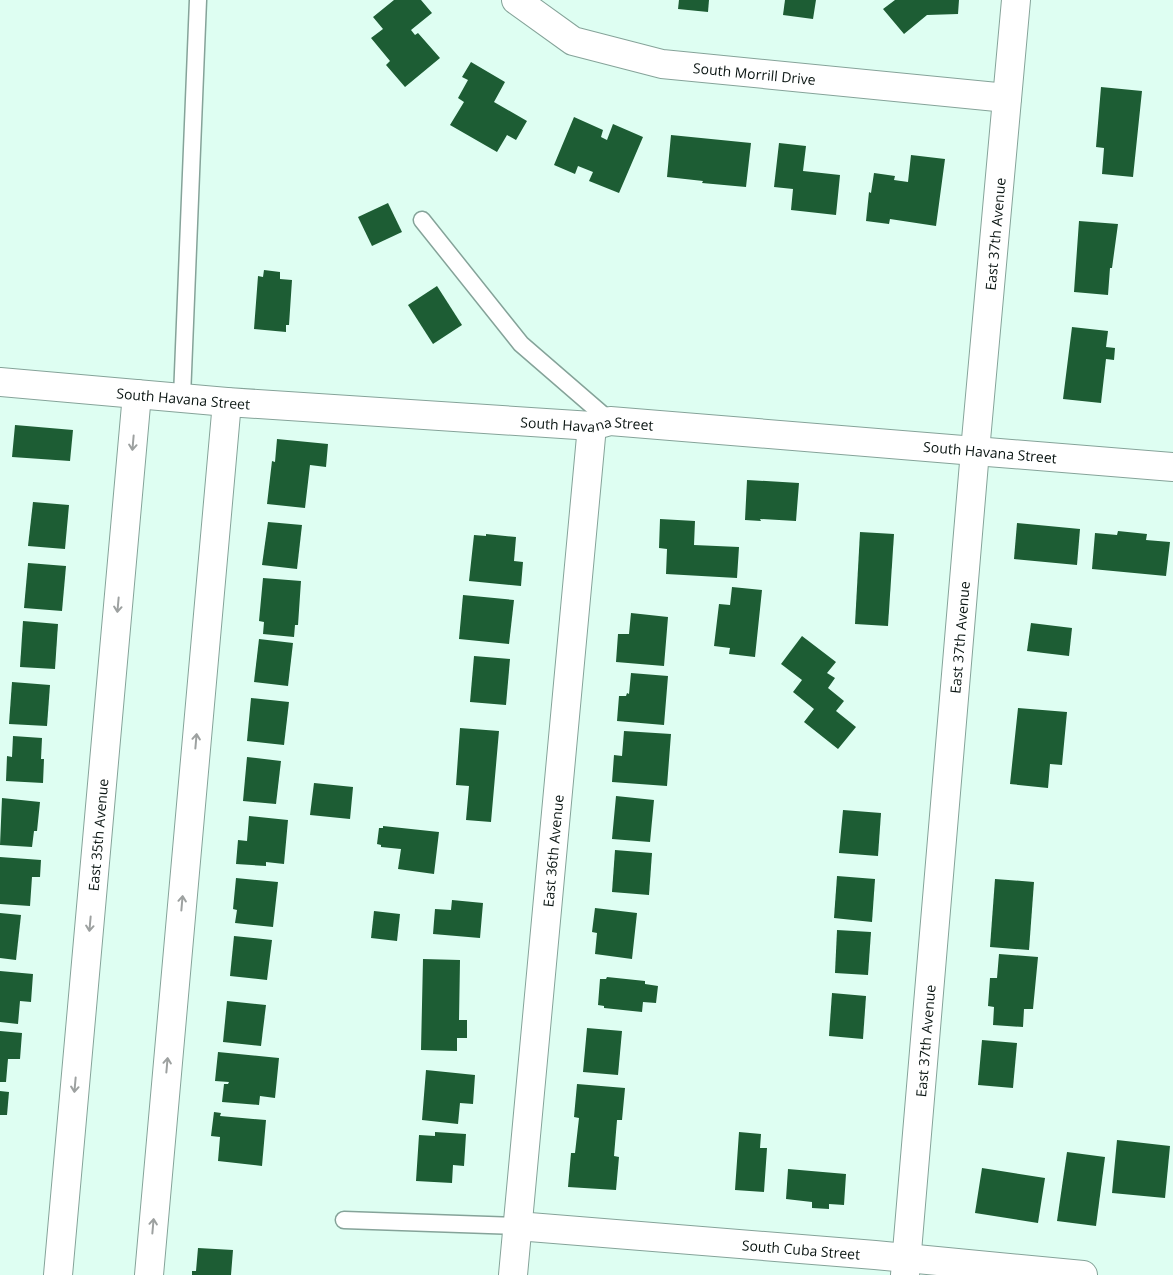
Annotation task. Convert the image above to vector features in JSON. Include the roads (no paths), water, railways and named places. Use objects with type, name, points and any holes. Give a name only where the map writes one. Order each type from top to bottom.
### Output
[{"type":"street","name":"South Morrill Drive","points":[[516,0],[573,41],[662,64],[1007,98]]},
{"type":"street","name":"East 37th Avenue","points":[[906,1266],[975,451],[1016,0]]},
{"type":"street","name":"South Havana Street","points":[[0,382],[227,402],[601,424],[1173,467]]},
{"type":"street","name":"East 35th Avenue","points":[[58,1275],[137,394]]},
{"type":"street","points":[[148,1275],[227,402]]},
{"type":"street","name":"East 36th Avenue","points":[[513,1275],[601,424]]},
{"type":"street","name":"South Cuba Street","points":[[517,1226],[906,1266],[1083,1275]]},
{"type":"lane","points":[[182,397],[198,0]]},
{"type":"lane","points":[[422,220],[521,344],[601,424]]},
{"type":"lane","points":[[344,1220],[517,1226]]}]
